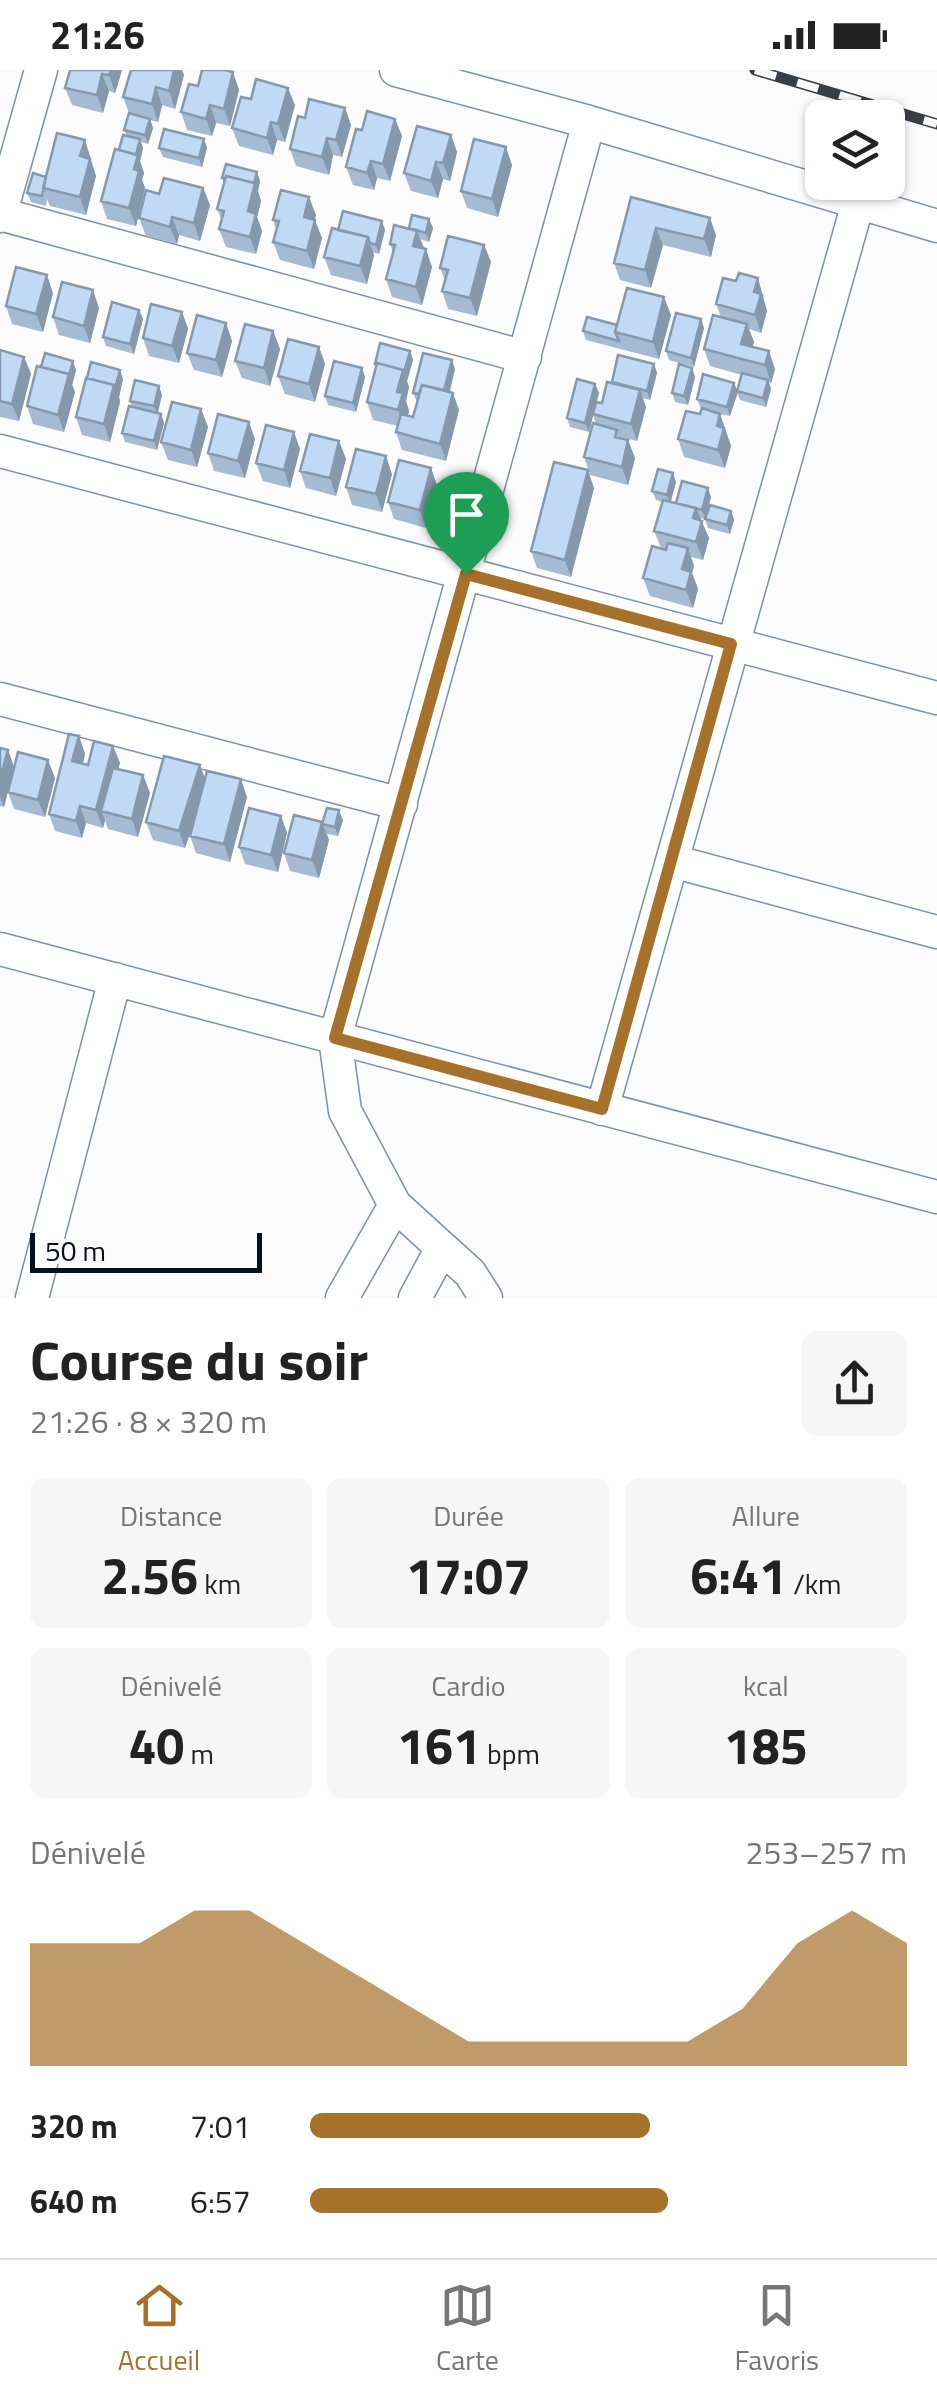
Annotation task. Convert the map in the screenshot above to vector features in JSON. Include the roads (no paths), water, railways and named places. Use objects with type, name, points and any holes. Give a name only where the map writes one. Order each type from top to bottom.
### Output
[{"type":"street","points":[[41,70],[0,215],[525,357]]},
{"type":"street","points":[[396,70],[590,122],[937,226]]},
{"type":"street","points":[[486,1298],[470,1273],[396,1205],[345,1111],[335,1038],[590,122]]},
{"type":"street","points":[[602,1109],[858,202]]},
{"type":"street","points":[[0,452],[937,698]]},
{"type":"street","points":[[0,699],[401,804]]},
{"type":"street","points":[[672,861],[937,932]]},
{"type":"street","points":[[0,949],[937,1197]]},
{"type":"street","points":[[32,1298],[116,980]]},
{"type":"street","points":[[342,1298],[396,1205]]},
{"type":"street","points":[[416,1298],[442,1248]]},
{"type":"railway","points":[[755,70],[937,124]]}]
